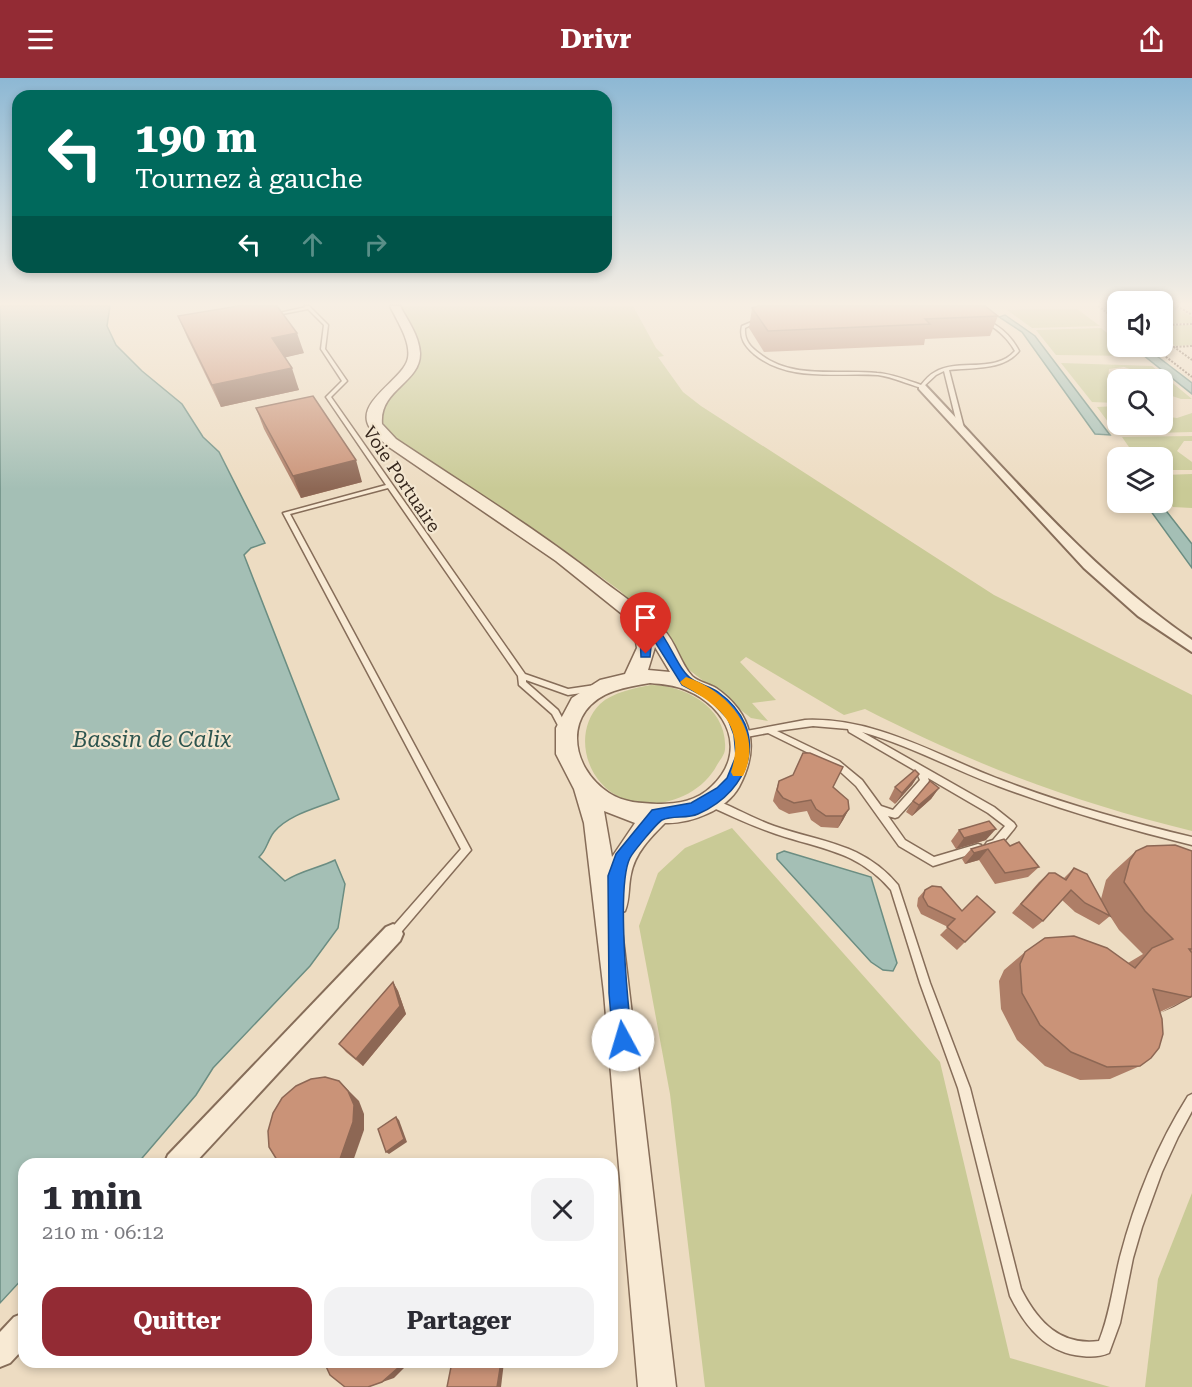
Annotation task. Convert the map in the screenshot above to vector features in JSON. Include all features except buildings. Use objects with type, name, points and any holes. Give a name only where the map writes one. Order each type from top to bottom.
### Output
[{"type":"street","points":[[410,367],[380,401],[375,410],[375,425],[392,442],[562,557],[632,613],[658,635],[686,682]]},
{"type":"street","points":[[922,387],[1089,565],[1143,613],[1192,646]]},
{"type":"street","points":[[632,613],[646,635],[643,662],[633,677]]},
{"type":"street","points":[[585,787],[617,807],[658,815],[685,811],[709,802],[733,782],[740,769],[743,756],[741,735],[734,717],[714,696],[686,682],[651,676],[633,677],[602,687],[584,699],[572,714],[565,732],[567,761],[585,787],[596,823],[618,993],[657,1387]]},
{"type":"street","points":[[618,993],[616,876],[624,854],[658,815]]},
{"type":"street","points":[[183,1158],[393,934]]},
{"type":"street","points":[[0,1353],[18,1334]]},
{"type":"lane","name":"Voie Portuaire","points":[[335,367],[345,381],[328,397],[520,673],[522,682],[555,712],[565,732]]},
{"type":"lane","points":[[779,367],[809,372],[879,374],[922,387],[937,372],[962,367]]},
{"type":"lane","points":[[946,369],[961,428]]},
{"type":"lane","points":[[389,486],[286,513],[466,850],[393,934]]},
{"type":"lane","points":[[520,673],[568,692],[602,687]]},
{"type":"lane","points":[[741,735],[812,723],[847,727],[902,740],[999,783],[1081,811],[1192,841]]},
{"type":"lane","points":[[770,731],[836,763],[859,783],[902,843],[933,862],[996,843],[1011,826],[990,810],[847,727]]},
{"type":"lane","points":[[878,809],[895,814],[925,781],[919,769]]},
{"type":"lane","points":[[709,802],[777,831],[853,855],[887,876],[895,888],[924,983],[964,1088],[1015,1290],[1024,1312],[1040,1331],[1059,1344],[1090,1352],[1104,1348],[1112,1330],[1130,1244],[1160,1164],[1192,1100]]},
{"type":"path","points":[[1179,367],[1192,377]]},
{"type":"green space","points":[[417,367],[665,367],[683,392],[701,406],[994,595],[1192,695],[1192,831],[1106,808],[1025,780],[946,748],[865,709],[844,715],[746,657],[740,662],[776,700],[752,703],[768,721],[751,718],[688,669],[651,620],[619,590],[546,537],[399,441],[386,428],[381,416],[383,407]]},
{"type":"green space","points":[[1064,367],[1123,367],[1107,369],[1107,403],[1092,402]]},
{"type":"green space","points":[[1124,367],[1153,367],[1156,369]]},
{"type":"green space","points":[[1173,383],[1192,399],[1173,396]]},
{"type":"green space","points":[[1107,406],[1107,420],[1097,407]]},
{"type":"green space","points":[[1192,413],[1192,432],[1173,433],[1173,417]]},
{"type":"green space","points":[[1192,436],[1192,441],[1184,441],[1177,451],[1192,462],[1192,470],[1173,470],[1173,447],[1129,447],[1122,437]]},
{"type":"green space","points":[[1192,474],[1192,508],[1173,507],[1173,475]]},
{"type":"green space","points":[[651,685],[677,689],[702,702],[719,722],[724,734],[725,749],[707,779],[694,790],[679,798],[646,804],[629,801],[614,794],[601,783],[590,765],[585,744],[588,723],[600,704],[631,689]]},
{"type":"green space","points":[[732,828],[940,1062],[1010,1358],[1110,1387],[705,1387],[670,1094],[639,926],[658,873],[685,848]]},
{"type":"green space","points":[[1192,1193],[1192,1387],[1145,1387],[1158,1279]]},
{"type":"water","name":"Bassin de Calix","points":[[0,367],[138,367],[182,404],[203,437],[219,452],[265,543],[251,548],[244,555],[339,799],[304,812],[280,826],[259,857],[285,881],[335,860],[345,884],[338,928],[310,966],[213,1068],[196,1095],[142,1158],[18,1158],[18,1284],[0,1303]]},
{"type":"water","points":[[1047,367],[1059,367],[1107,431],[1107,435],[1095,434]]},
{"type":"water","points":[[1158,367],[1171,367],[1192,383],[1192,394],[1173,379],[1173,369]]},
{"type":"water","points":[[1152,513],[1168,513],[1192,544],[1192,568]]},
{"type":"water","points":[[784,851],[871,877],[897,963],[893,971],[883,970],[871,962],[777,859],[777,854]]},
{"type":"slow traffic","points":[[686,682],[714,696],[734,717],[741,735],[743,756],[738,772]]},
{"type":"route","points":[[623,1040],[618,993],[616,876],[624,854],[636,836],[658,815],[694,809],[722,793],[733,782],[740,769],[743,756],[741,735],[734,717],[714,696],[686,682],[658,635],[632,613],[646,635],[646,654]]}]
